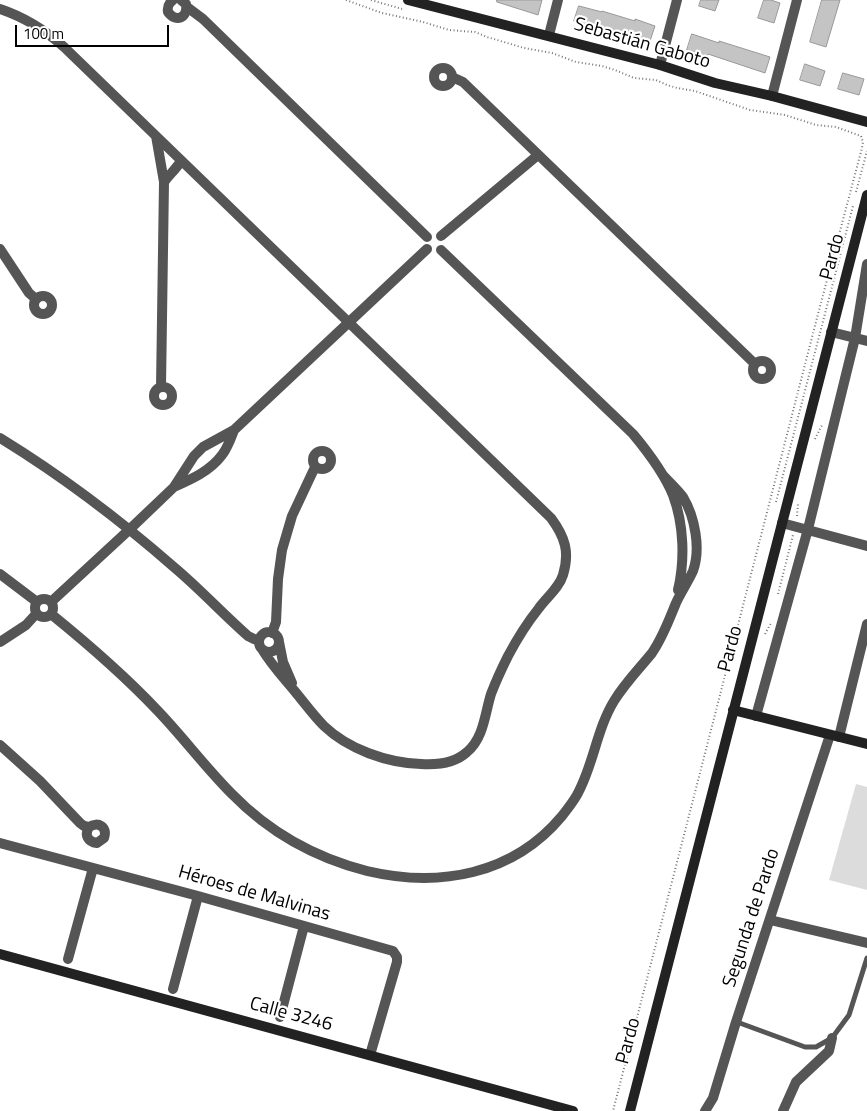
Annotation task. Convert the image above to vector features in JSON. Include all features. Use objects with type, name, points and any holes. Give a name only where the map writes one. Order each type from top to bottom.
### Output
[{"type":"main road","name":"Sebastián Gaboto","points":[[408,0],[436,4],[660,65],[715,82],[867,122]]},
{"type":"main road","name":"Pardo","points":[[630,1111],[867,195]]},
{"type":"main road","points":[[733,710],[867,744]]},
{"type":"main road","name":"Calle 3246","points":[[0,954],[573,1111]]},
{"type":"street","points":[[173,0],[168,8],[168,12],[172,17],[178,18],[185,13],[184,4]]},
{"type":"street","points":[[548,35],[558,0]]},
{"type":"street","points":[[660,65],[677,0]]},
{"type":"street","points":[[772,96],[797,0]]},
{"type":"street","points":[[184,4],[203,19],[427,237]]},
{"type":"street","points":[[0,9],[26,20],[50,35],[64,47],[551,518],[565,542],[566,565],[561,582],[528,623],[509,654],[492,694],[484,725],[479,736],[472,747],[456,759],[435,764],[410,763],[377,756],[344,741],[316,718],[269,661],[261,645],[264,633],[272,632],[277,636],[283,662],[300,697]]},
{"type":"street","points":[[452,77],[463,82],[755,364]]},
{"type":"street","points":[[156,136],[164,182],[161,387]]},
{"type":"street","points":[[441,236],[538,155]]},
{"type":"street","points":[[164,182],[181,161]]},
{"type":"street","points":[[433,233],[441,236],[444,242],[441,250],[432,252],[427,248],[425,243],[427,237],[433,233]]},
{"type":"street","points":[[51,602],[174,487],[194,456],[203,447],[234,430],[427,248]]},
{"type":"street","points":[[0,249],[26,290],[36,299]]},
{"type":"street","points":[[51,614],[97,652],[137,689],[230,793],[252,813],[301,846],[320,855],[367,871],[412,878],[433,878],[474,873],[521,853],[538,841],[554,826],[578,794],[585,780],[610,707],[623,687],[660,642],[693,570],[696,537],[690,511],[682,497],[632,434],[441,250]]},
{"type":"street","name":"Pardo","points":[[756,716],[808,529],[855,338],[867,264]]},
{"type":"street","points":[[831,332],[867,341]]},
{"type":"street","points":[[174,487],[204,473],[225,450],[234,430]]},
{"type":"street","points":[[0,438],[23,451],[75,487],[130,530],[267,652],[274,651],[279,642]]},
{"type":"street","points":[[272,632],[276,622],[280,562],[286,535],[292,516],[315,467]]},
{"type":"street","points":[[662,474],[673,495],[680,519],[682,538],[680,581],[674,608]]},
{"type":"street","points":[[782,523],[867,546]]},
{"type":"street","points":[[682,538],[696,537]]},
{"type":"street","points":[[0,574],[37,602]]},
{"type":"street","points":[[42,599],[51,602],[53,610],[48,617],[45,618],[36,614],[34,608],[37,602],[42,599]]},
{"type":"street","points":[[0,642],[26,624],[36,614]]},
{"type":"street","name":"Segunda de Pardo","points":[[705,1111],[713,1098],[770,920],[834,736],[867,624]]},
{"type":"street","points":[[0,744],[80,823],[89,827]]},
{"type":"street","name":"Héroes de Malvinas","points":[[0,843],[393,951],[397,957],[397,962],[370,1055]]},
{"type":"street","points":[[68,958],[93,868]]},
{"type":"street","points":[[173,989],[198,896]]},
{"type":"street","points":[[770,920],[867,943]]},
{"type":"street","points":[[280,1016],[304,926]]},
{"type":"street","points":[[783,1111],[796,1082],[829,1051],[832,1038]]},
{"type":"lane","points":[[736,1022],[806,1047],[816,1047],[832,1038],[849,1015],[867,958]]},
{"type":"path","points":[[346,0],[382,13],[449,30],[475,32],[524,48],[552,53],[576,62],[602,66],[634,78],[656,80],[750,110],[785,115],[816,125],[836,127],[861,136],[863,142],[613,1111]]},
{"type":"path","points":[[818,314],[835,318]]},
{"type":"path","points":[[812,444],[824,421]]},
{"type":"path","points":[[779,593],[795,526],[798,504]]},
{"type":"path","points":[[765,634],[772,620]]},
{"type":"shaded area","points":[[856,784],[867,787],[867,890],[829,880]]},
{"type":"building","points":[[497,0],[542,0],[538,15],[497,2]]},
{"type":"building","points":[[701,0],[719,0],[715,11],[699,6]]},
{"type":"building","points":[[764,0],[780,3],[774,23],[758,18]]},
{"type":"building","points":[[822,0],[840,0],[826,47],[810,42]]},
{"type":"building","points":[[579,6],[635,21],[635,19],[655,26],[650,41],[618,31],[618,33],[595,26],[595,28],[574,21]]},
{"type":"building","points":[[692,34],[770,57],[765,73],[708,54],[707,56],[687,50]]},
{"type":"building","points":[[805,64],[825,71],[820,86],[800,80]]},
{"type":"building","points":[[843,73],[864,79],[859,95],[838,89]]}]
